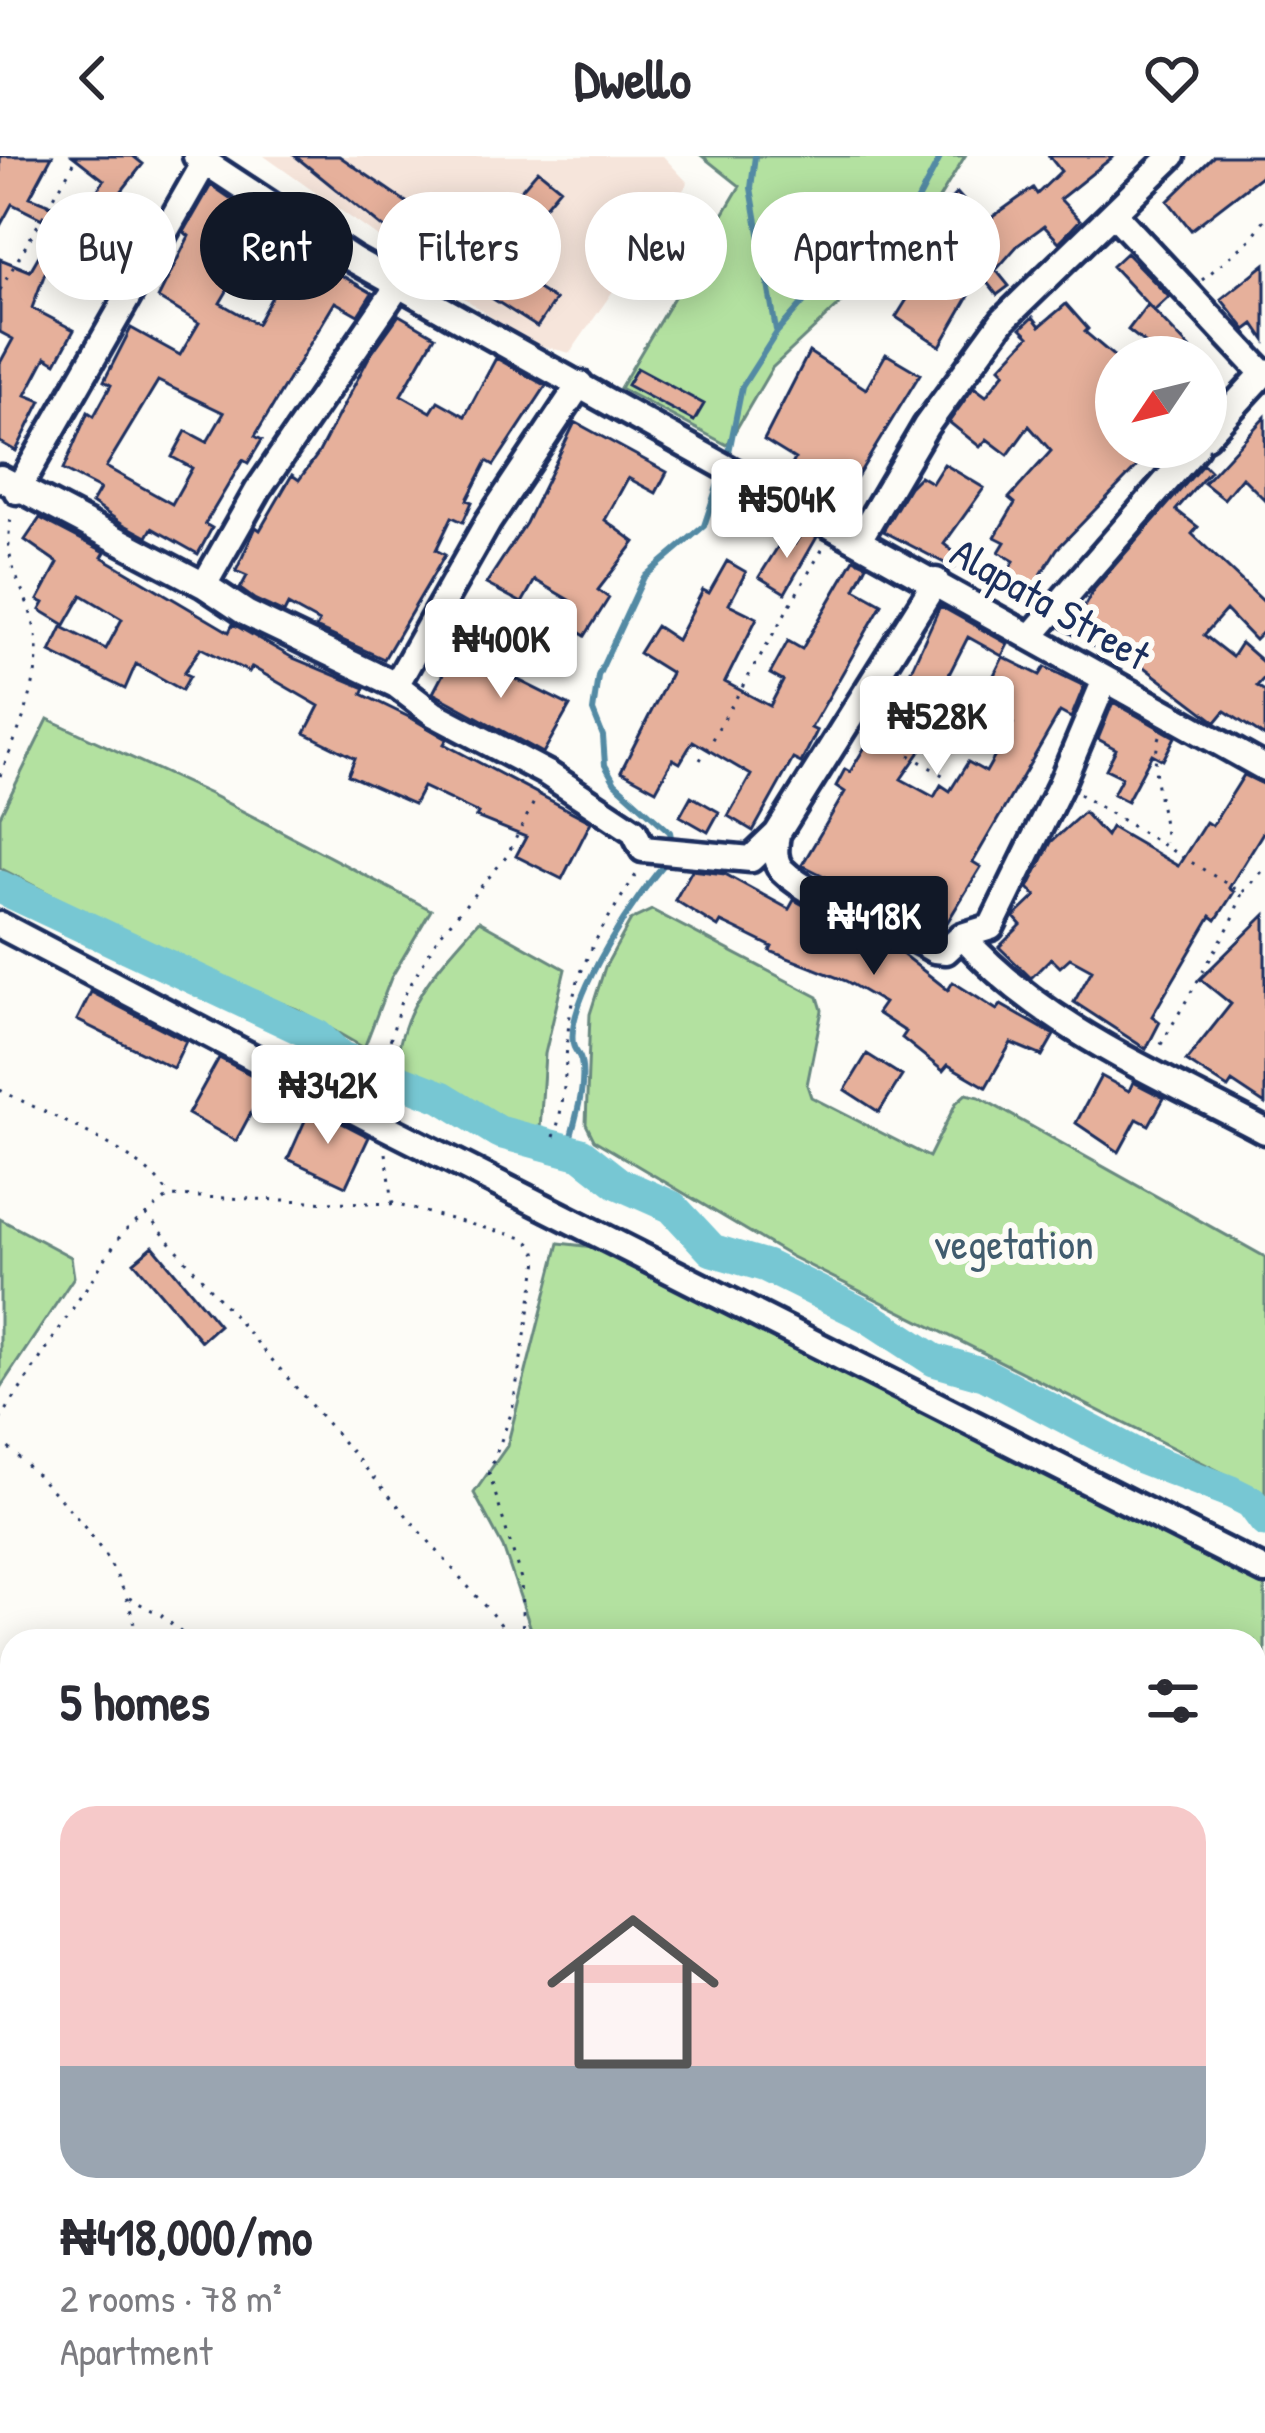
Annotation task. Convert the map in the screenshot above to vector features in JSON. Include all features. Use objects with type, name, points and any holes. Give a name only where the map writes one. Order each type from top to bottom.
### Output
[{"type":"street","points":[[860,538],[926,426],[1003,320],[1172,156]]},
{"type":"street","points":[[377,272],[201,159],[9,484],[204,585],[246,613],[396,685],[434,714],[548,774],[634,831],[643,849],[751,860],[777,834],[846,717],[936,581]]},
{"type":"street","points":[[1114,214],[1264,372],[1227,413]]},
{"type":"street","points":[[204,585],[258,490],[388,300]]},
{"type":"street","points":[[396,685],[488,522],[580,383],[431,300]]},
{"type":"street","name":"Alapata Street","points":[[580,383],[1265,768]]},
{"type":"street","points":[[1032,635],[1178,468]]},
{"type":"street","points":[[777,834],[775,855],[783,871],[862,916],[934,950],[946,950],[962,936],[991,927],[1061,784],[1105,680]]},
{"type":"street","points":[[0,925],[382,1125],[1265,1571]]},
{"type":"street","points":[[962,936],[1002,982],[1265,1132]]},
{"type":"path","points":[[0,290],[78,156]]},
{"type":"path","points":[[1185,290],[1250,241],[1265,219]]},
{"type":"path","points":[[0,776],[34,680],[36,634],[4,546],[9,484]]},
{"type":"path","points":[[700,760],[836,525]]},
{"type":"path","points":[[1165,845],[1165,806],[1151,778],[1167,716]]},
{"type":"path","points":[[846,717],[944,776]]},
{"type":"path","points":[[384,1063],[401,1001],[438,937],[507,856],[548,774]]},
{"type":"path","points":[[1061,784],[1242,893]]},
{"type":"path","points":[[554,1136],[566,1099],[575,988],[589,952],[643,864],[643,849]]},
{"type":"path","points":[[1147,1068],[1232,921],[1242,893],[1265,867]]},
{"type":"path","points":[[0,1090],[132,1159],[156,1177],[170,1196]]},
{"type":"path","points":[[382,1125],[394,1204]]},
{"type":"path","points":[[0,1420],[122,1233],[170,1196],[394,1204],[524,1238],[535,1247],[538,1260],[520,1374],[489,1473],[524,1597],[523,1629]]},
{"type":"path","points":[[144,1213],[504,1629]]},
{"type":"path","points":[[0,1440],[108,1561],[128,1597],[134,1629]]},
{"type":"path","points":[[128,1597],[177,1629]]},
{"type":"shaded area","points":[[264,156],[663,156],[688,183],[682,192],[585,192],[585,300],[607,300],[570,353],[526,342],[467,300],[561,300],[561,192],[377,192],[377,236],[353,219],[353,192],[315,192]]},
{"type":"green space","points":[[702,156],[965,156],[943,192],[751,192],[751,300],[844,300],[772,368],[727,445],[620,388],[672,300],[727,300],[727,208],[740,186]]},
{"type":"green space","points":[[48,719],[210,794],[431,910],[391,978],[364,1048],[297,1009],[196,970],[0,868],[0,816]]},
{"type":"green space","name":"vegetation","points":[[652,910],[818,997],[822,1010],[807,1085],[811,1097],[929,1157],[956,1103],[966,1094],[979,1097],[1265,1257],[1265,1494],[790,1256],[594,1140],[586,1124],[590,1014],[605,967],[631,920]]},
{"type":"green space","points":[[479,921],[565,969],[545,1054],[540,1130],[487,1122],[395,1071],[413,1007]]},
{"type":"green space","points":[[0,1219],[71,1257],[74,1277],[0,1388]]},
{"type":"green space","points":[[559,1243],[593,1247],[1265,1582],[1265,1629],[531,1629],[503,1547],[474,1493],[507,1446]]},
{"type":"building","points":[[0,156],[52,156],[30,197],[36,199],[36,216],[12,204],[0,226]]},
{"type":"building","points":[[73,156],[133,156],[143,164],[121,192],[96,192],[104,180]]},
{"type":"building","points":[[295,156],[339,156],[392,192],[377,192],[377,223],[353,203],[353,192],[339,192]]},
{"type":"building","points":[[1049,156],[1114,156],[1060,199],[1080,220],[1059,242],[1044,226],[1000,265],[1000,212],[1033,188],[1037,194],[1061,171]]},
{"type":"building","points":[[1214,156],[1265,156],[1265,173],[1191,230],[1168,201]]},
{"type":"building","points":[[538,170],[560,188],[557,192],[519,192]]},
{"type":"building","points":[[200,204],[200,300],[222,300],[257,324],[270,300],[353,300],[353,282],[372,293],[358,315],[335,302],[255,436],[262,440],[248,463],[243,460],[205,524],[212,528],[198,554],[152,528],[147,537],[123,524],[92,503],[100,489],[63,470],[88,412],[94,416],[111,385],[104,381],[131,328],[180,355],[199,323],[161,300],[176,300],[176,262],[189,236],[184,232]],"holes":[[[158,381],[224,413],[207,442],[186,431],[172,457],[192,468],[172,504],[106,467]]]},
{"type":"building","points":[[1126,253],[1169,297],[1154,311],[1178,336],[1136,336],[1128,330],[1147,305],[1153,310],[1112,266]]},
{"type":"building","points":[[0,259],[30,271],[36,261],[32,308],[74,330],[56,363],[46,357],[26,395],[41,401],[16,451],[0,442],[0,363],[13,339],[0,332]]},
{"type":"building","points":[[1265,264],[1265,340],[1254,324],[1246,330],[1221,299]]},
{"type":"building","points":[[495,300],[555,300],[537,327]]},
{"type":"building","points":[[907,300],[967,300],[940,346],[896,317]]},
{"type":"building","points":[[1066,304],[1088,329],[1085,332],[1095,340],[1095,468],[1136,468],[1057,549],[1022,605],[997,589],[1014,561],[999,552],[1005,542],[995,537],[1015,503],[1009,498],[1051,451],[1029,426],[1008,455],[987,439],[980,447],[949,422],[974,387],[986,396],[1005,372],[1000,367],[1029,336],[1021,328],[1033,317],[1040,326]]},
{"type":"building","points":[[399,315],[435,336],[401,395],[431,412],[438,401],[465,416],[496,358],[546,386],[494,465],[487,461],[467,500],[472,502],[463,522],[452,517],[436,550],[445,555],[384,659],[316,628],[319,622],[288,605],[284,613],[254,599],[240,589],[247,576],[236,571],[256,527],[260,530],[292,475],[299,480],[318,454],[369,357]]},
{"type":"building","points":[[809,352],[866,389],[886,354],[920,374],[843,500],[791,467],[795,459],[764,440]]},
{"type":"building","points":[[637,368],[704,404],[694,421],[627,385]]},
{"type":"building","points":[[1265,417],[1265,500],[1242,477],[1224,499],[1204,483],[1218,468],[1227,468],[1227,458]]},
{"type":"building","points":[[575,422],[667,472],[656,493],[628,478],[605,520],[635,542],[598,590],[609,598],[585,636],[557,618],[569,600],[535,580],[522,603],[486,584],[526,523]]},
{"type":"building","points":[[944,464],[984,488],[944,544],[960,557],[954,568],[883,531],[909,487],[920,476],[932,483]]},
{"type":"building","points":[[1200,468],[1207,468],[1210,471],[1176,510],[1198,527],[1192,534],[1265,603],[1265,630],[1255,640],[1226,610],[1204,635],[1232,657],[1241,643],[1265,664],[1265,677],[1257,686],[1265,691],[1265,737],[1225,711],[1216,722],[1128,655],[1123,664],[1062,628],[1074,612],[1079,616],[1094,589]]},
{"type":"building","points":[[40,518],[105,552],[102,557],[229,632],[233,624],[293,658],[365,688],[362,694],[447,739],[444,744],[591,822],[562,879],[516,856],[526,837],[476,817],[478,813],[423,787],[414,804],[348,775],[355,758],[305,733],[319,706],[252,667],[249,672],[201,648],[184,673],[190,676],[182,690],[136,664],[125,689],[50,652],[62,627],[106,649],[122,619],[82,595],[65,625],[40,610],[44,603],[38,600],[58,563],[25,540]]},
{"type":"building","points":[[803,530],[817,537],[785,593],[759,577],[784,537],[795,544]]},
{"type":"building","points":[[854,559],[867,565],[855,589],[882,604],[811,728],[817,731],[801,763],[793,759],[753,831],[728,816],[751,775],[693,741],[680,763],[673,759],[656,790],[621,771],[671,673],[639,653],[656,626],[677,640],[703,590],[709,593],[727,561],[746,572],[729,604],[757,618],[725,682],[770,706],[783,681],[770,674],[788,641],[802,649]]},
{"type":"building","points":[[940,606],[1008,644],[1002,656],[968,637],[943,686],[979,705],[1003,657],[1040,675],[1045,667],[1084,686],[1071,718],[1060,712],[973,862],[981,867],[940,934],[802,865],[845,792],[836,786],[845,769],[850,772],[911,670]],"holes":[[[979,707],[1013,724],[986,772],[968,762],[950,791],[941,785],[934,797],[901,779],[940,723],[950,729],[954,721],[969,728]]]},
{"type":"building","points":[[456,649],[570,706],[543,753],[433,693]]},
{"type":"building","points":[[1113,702],[1175,737],[1163,760],[1152,754],[1127,801],[1113,794],[1122,777],[1106,769],[1116,749],[1098,739]]},
{"type":"building","points":[[1244,775],[1265,785],[1265,829],[1229,888],[1234,892],[1216,920],[1211,916],[1152,1016],[1160,1022],[1146,1049],[1074,1002],[1092,970],[1070,958],[1060,967],[1051,958],[1031,978],[999,947],[1021,925],[1014,917],[1036,896],[1028,888],[1051,842],[1084,812],[1106,836],[1111,827],[1178,866],[1206,822],[1212,826]]},
{"type":"building","points":[[691,796],[719,812],[708,832],[680,816]]},
{"type":"building","points":[[692,870],[725,874],[789,909],[794,900],[818,913],[812,928],[844,943],[853,929],[892,946],[948,990],[953,982],[997,1010],[1001,1005],[1054,1035],[1042,1056],[1011,1043],[986,1087],[948,1065],[943,1071],[902,1038],[906,1032],[877,1013],[884,1003],[846,981],[770,951],[772,947],[721,922],[718,927],[675,900]]},
{"type":"building","points":[[1265,915],[1265,1104],[1232,1082],[1228,1088],[1186,1061],[1231,1004],[1200,979]]},
{"type":"building","points":[[91,992],[186,1041],[173,1068],[77,1020]]},
{"type":"building","points":[[867,1054],[902,1076],[879,1112],[845,1090]]},
{"type":"building","points":[[219,1058],[267,1083],[236,1141],[188,1114]]},
{"type":"building","points":[[1101,1076],[1129,1091],[1133,1082],[1164,1098],[1149,1125],[1137,1119],[1119,1152],[1076,1123]]},
{"type":"building","points":[[311,1107],[369,1137],[346,1186],[288,1159]]},
{"type":"building","points":[[153,1246],[219,1325],[201,1341],[134,1262]]},
{"type":"waterway","points":[[755,156],[751,188],[776,330]]},
{"type":"waterway","points":[[727,462],[742,387],[777,332],[816,288],[895,244],[941,156]]},
{"type":"waterway","points":[[673,847],[670,832],[615,783],[605,765],[603,736],[593,711],[598,676],[644,577],[704,526],[721,475]]},
{"type":"waterway","points":[[567,1152],[582,1083],[581,1061],[573,1044],[581,1000],[607,946],[670,858]]},
{"type":"waterway","points":[[0,887],[317,1036],[340,1057],[442,1097],[499,1132],[581,1154],[618,1183],[672,1207],[712,1250],[766,1266],[867,1316],[934,1360],[984,1374],[1141,1457],[1231,1492],[1251,1502],[1265,1521]]}]
